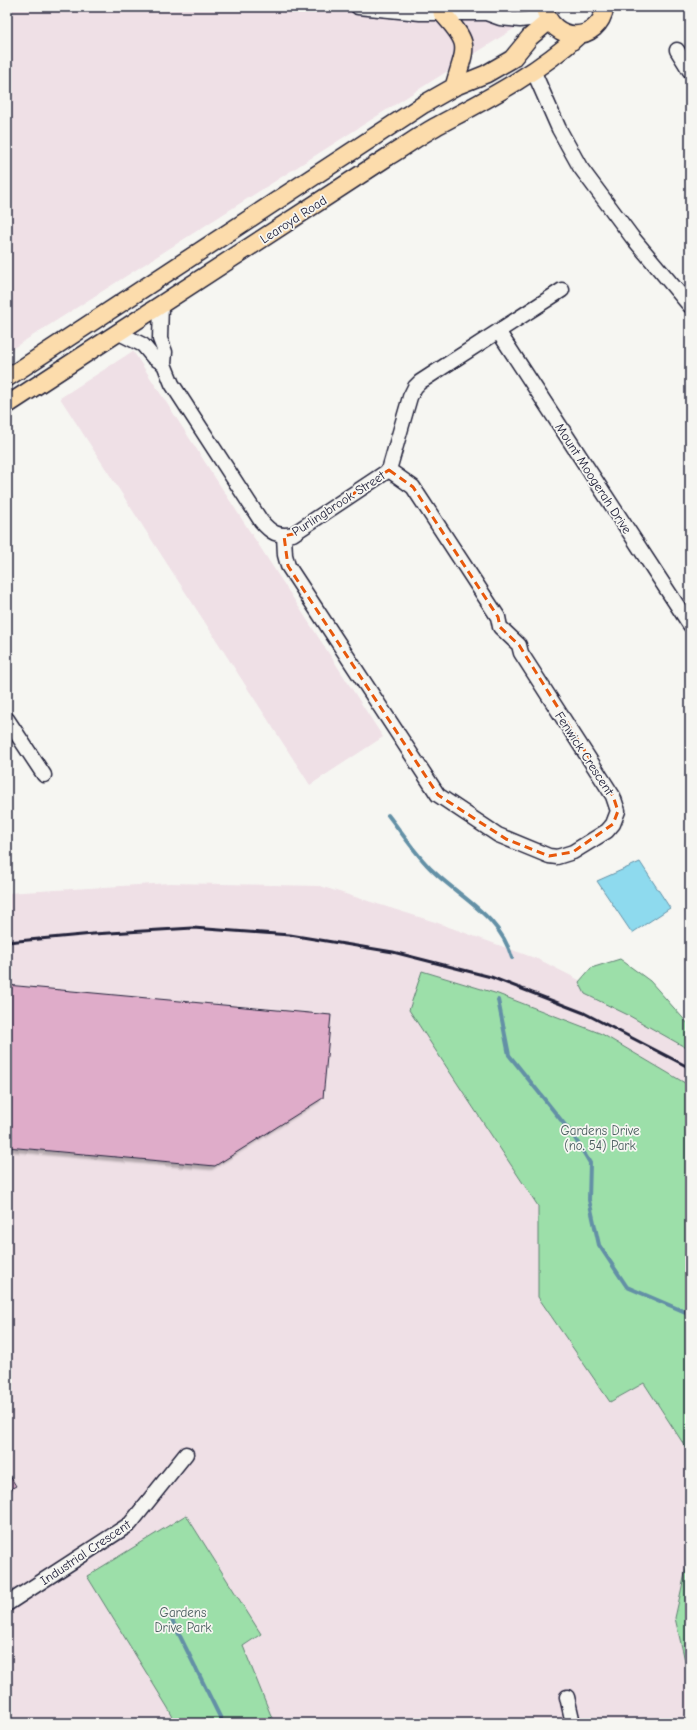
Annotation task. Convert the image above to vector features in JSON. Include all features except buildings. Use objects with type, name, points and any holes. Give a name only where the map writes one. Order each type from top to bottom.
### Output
[{"type":"main road","name":"Learoyd Road","points":[[7,405],[388,156],[434,128],[496,94],[534,70],[561,51],[579,35],[588,32],[596,26],[602,18],[606,8]]},
{"type":"main road","points":[[442,13],[456,29],[464,42],[465,51],[454,87]]},
{"type":"main road","points":[[546,15],[562,32],[579,35]]},
{"type":"main road","name":"Learoyd Road","points":[[7,378],[393,124],[454,87],[486,74],[512,59],[546,15]]},
{"type":"street","points":[[358,7],[394,12],[486,13],[500,18],[520,20],[546,15]]},
{"type":"street","points":[[486,13],[500,7]]},
{"type":"street","points":[[677,50],[690,71]]},
{"type":"street","points":[[534,70],[560,129],[580,166],[632,237],[690,306]]},
{"type":"street","name":"Purlingbrook Street","points":[[161,305],[160,333],[165,352],[164,364],[172,384],[261,521],[270,531],[284,536],[293,534],[389,470],[410,397],[415,387],[428,376],[562,290]]},
{"type":"street","name":"Mount Moogerah Drive","points":[[498,331],[690,625]]},
{"type":"street","name":"Purlingbrook Street","points":[[119,333],[143,345],[153,357],[164,364]]},
{"type":"street","name":"Fenwick Crescent","points":[[284,536],[285,555],[288,566],[434,791],[506,839],[549,856],[557,857],[573,852],[607,831],[613,824],[618,811],[615,800],[521,653],[519,645],[500,627],[498,617],[413,487],[389,470]]},
{"type":"street","points":[[7,719],[44,775]]},
{"type":"street","name":"Industrial Crescent","points":[[7,1604],[130,1524],[186,1454]]},
{"type":"street","points":[[567,1697],[573,1723]]},
{"type":"highlighted area","points":[[389,470],[413,487],[498,617],[500,627],[519,645],[613,796],[618,811],[613,824],[573,852],[549,856],[506,839],[438,795],[288,566],[284,536],[293,534]]},
{"type":"shaded area","points":[[7,7],[548,7],[7,352]]},
{"type":"shaded area","points":[[133,351],[383,737],[310,785],[60,398]]},
{"type":"shaded area","points":[[170,883],[320,886],[435,922],[540,960],[636,1009],[690,1044],[690,1086],[602,1034],[498,994],[422,971],[409,1010],[538,1206],[538,1297],[611,1402],[644,1383],[690,1454],[690,1551],[675,1618],[690,1682],[690,1723],[274,1723],[243,1646],[261,1635],[186,1515],[168,1708],[176,1723],[7,1723],[7,893]]},
{"type":"green space","points":[[620,959],[650,981],[690,1026],[690,1050],[628,1015],[585,994],[579,982],[591,968]]},
{"type":"green space","name":"Gardens Drive (no. 54) Park","points":[[422,971],[498,994],[602,1034],[690,1086],[690,1454],[644,1383],[610,1402],[538,1297],[538,1206],[409,1010]]},
{"type":"green space","name":"Gardens Drive Park","points":[[186,1515],[261,1634],[243,1646],[274,1723],[176,1723],[87,1576]]},
{"type":"green space","points":[[690,1551],[690,1682],[675,1618]]},
{"type":"water","points":[[640,862],[670,908],[632,933],[597,881]]},
{"type":"waterway","points":[[388,815],[427,865],[489,919],[499,931],[512,958]]},
{"type":"waterway","points":[[498,1000],[509,1055],[573,1135],[590,1163],[589,1200],[599,1245],[627,1287],[690,1314]]},
{"type":"waterway","points":[[170,1616],[223,1723]]},
{"type":"railway","points":[[7,942],[93,934],[193,928],[290,935],[393,952],[491,977],[584,1013],[690,1068]]}]
